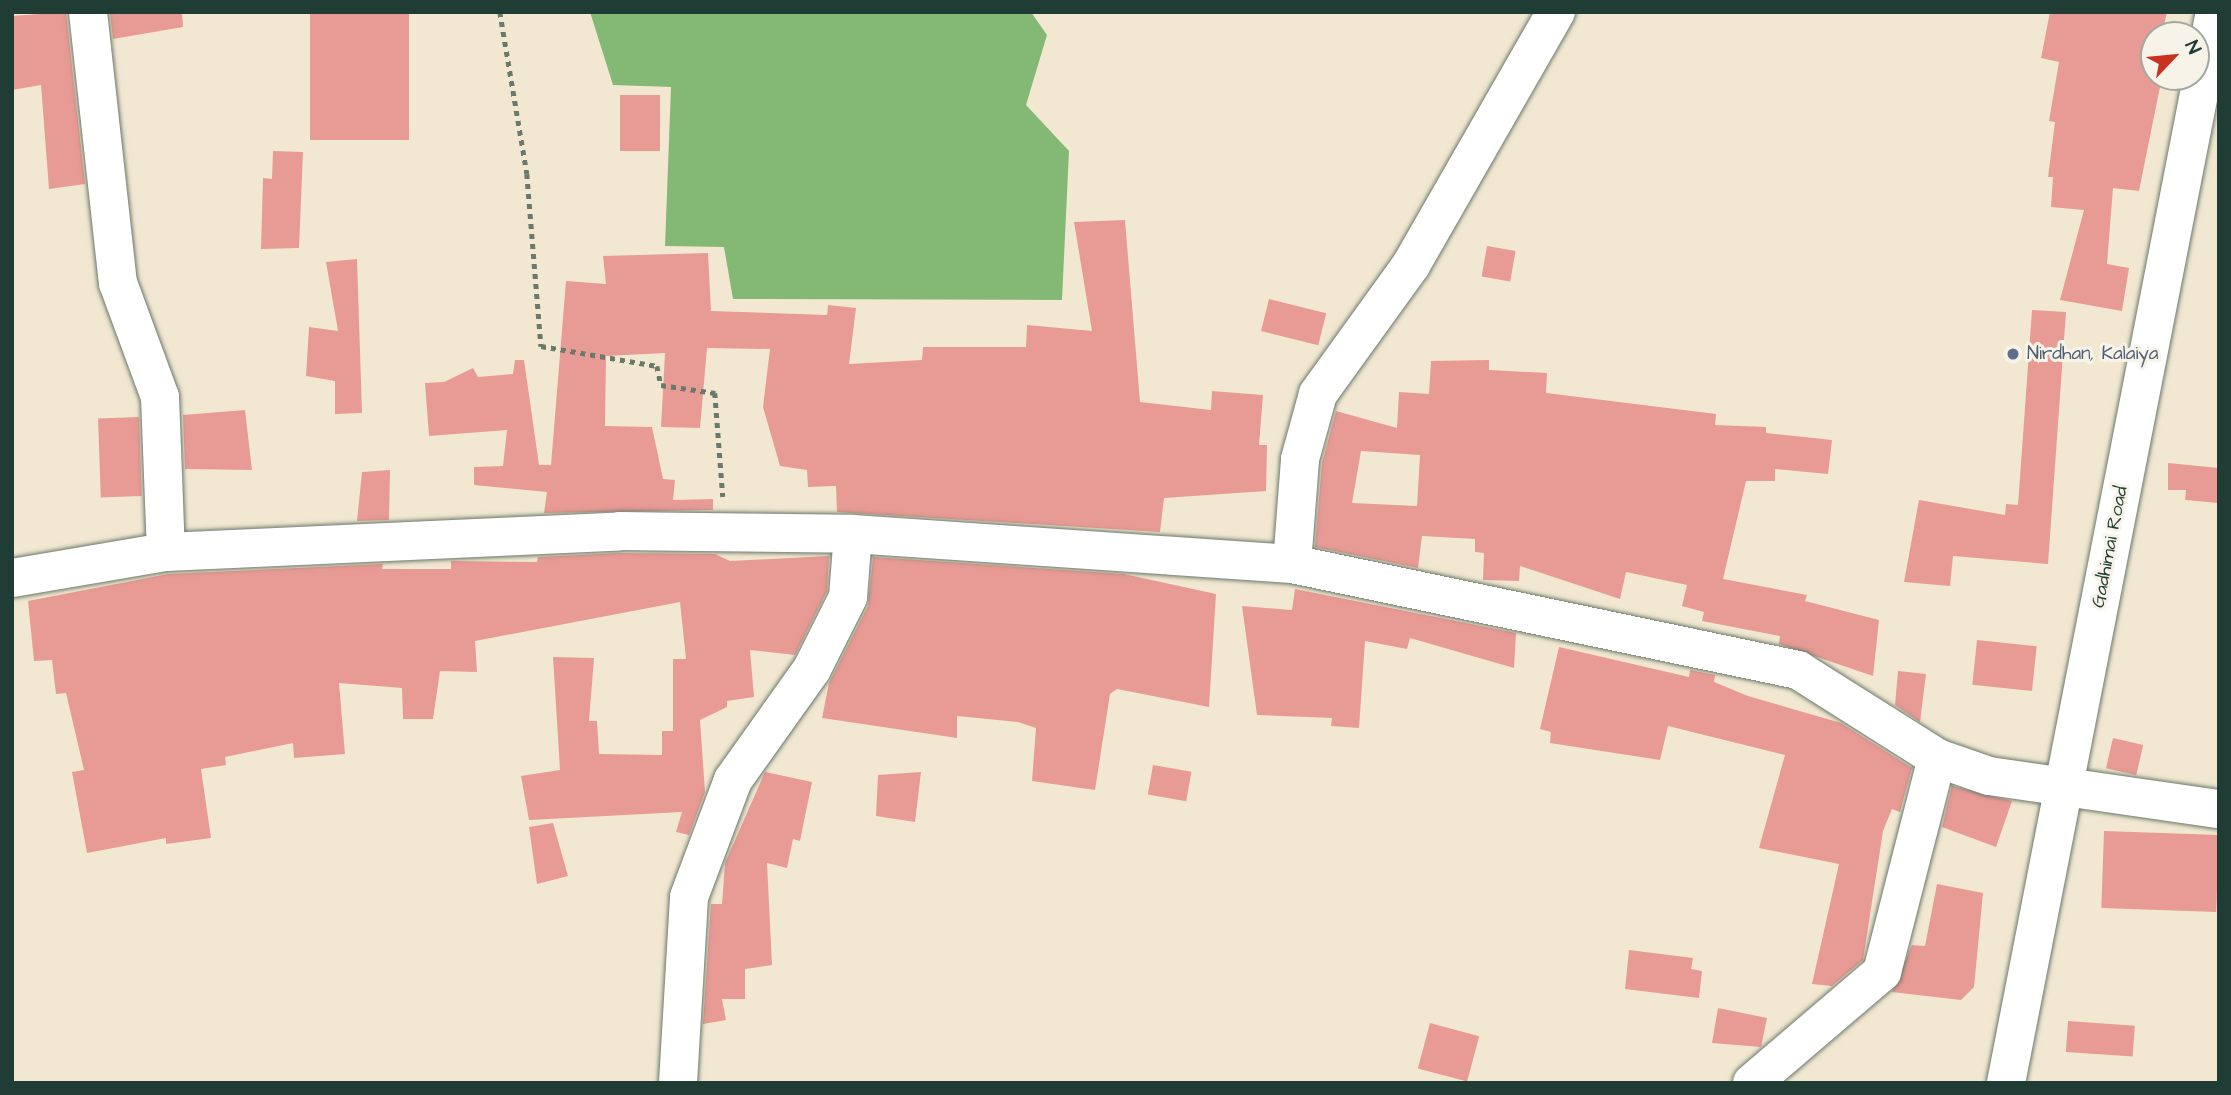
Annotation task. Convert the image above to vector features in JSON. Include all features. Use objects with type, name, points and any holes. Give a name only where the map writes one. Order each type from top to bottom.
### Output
[{"type":"street","points":[[88,12],[118,282],[160,397],[166,552]]},
{"type":"street","points":[[1292,564],[1300,459],[1318,394],[1411,265],[1556,12]]},
{"type":"street","name":"Gadhimai Road","points":[[2006,1083],[2214,30]]},
{"type":"street","points":[[12,578],[166,552],[620,531],[853,534],[1292,564],[1798,670],[1937,758],[1989,776],[2062,790],[2219,809]]},
{"type":"street","points":[[678,1083],[689,897],[733,780],[811,669],[848,597],[853,534]]},
{"type":"street","points":[[1752,1083],[1882,972],[1937,758]]},
{"type":"path","points":[[500,12],[527,174],[541,346],[657,366],[661,385],[715,393],[726,532]]},
{"type":"green space","points":[[590,12],[1031,12],[1047,35],[1026,105],[1069,151],[1062,300],[733,299],[724,247],[665,246],[671,87],[613,85]]},
{"type":"building","points":[[66,12],[85,184],[49,189],[41,85],[12,90],[12,16]]},
{"type":"building","points":[[110,12],[182,12],[183,27],[113,39]]},
{"type":"building","points":[[310,12],[409,12],[409,140],[310,140]]},
{"type":"building","points":[[2050,12],[2167,12],[2165,21],[2140,21],[2140,91],[2159,91],[2139,191],[2113,188],[2107,264],[2129,268],[2122,311],[2060,300],[2084,210],[2051,207],[2053,177],[2048,177],[2055,122],[2049,121],[2059,62],[2041,58]]},
{"type":"building","points":[[620,95],[660,95],[660,151],[620,151]]},
{"type":"building","points":[[273,151],[303,152],[299,248],[261,249],[263,178],[272,179]]},
{"type":"building","points":[[1125,220],[1140,402],[1211,410],[1212,391],[1263,395],[1259,445],[1267,445],[1266,491],[1164,498],[1160,532],[837,512],[836,486],[808,487],[807,470],[780,466],[763,407],[770,349],[707,348],[700,428],[661,427],[665,353],[606,356],[605,426],[652,427],[663,479],[675,480],[673,500],[713,499],[713,510],[544,513],[547,492],[474,485],[474,467],[503,466],[507,430],[429,436],[425,383],[444,382],[473,368],[478,377],[513,374],[515,360],[524,360],[539,465],[551,465],[566,281],[606,284],[603,256],[708,253],[711,311],[827,315],[828,305],[856,308],[849,364],[922,360],[923,347],[1026,347],[1027,325],[1092,331],[1074,222]]},
{"type":"building","points":[[1487,246],[1516,251],[1510,282],[1482,277]]},
{"type":"building","points":[[357,259],[362,413],[335,414],[335,381],[306,376],[309,327],[338,331],[326,262]]},
{"type":"building","points":[[1269,299],[1326,313],[1318,345],[1261,331]]},
{"type":"building","points":[[2032,310],[2066,312],[2048,564],[1953,556],[1950,586],[1904,582],[1919,500],[2005,515],[2006,504],[2018,505]]},
{"type":"building","points":[[1489,360],[1489,370],[1547,373],[1546,393],[1716,414],[1715,425],[1766,427],[1766,433],[1832,440],[1828,474],[1775,469],[1775,481],[1746,481],[1723,579],[1807,595],[1805,601],[1879,620],[1873,676],[1779,644],[1780,636],[1702,621],[1704,612],[1682,606],[1687,585],[1626,572],[1620,599],[1520,566],[1519,581],[1483,580],[1484,553],[1475,552],[1475,539],[1422,536],[1418,568],[1315,547],[1322,463],[1336,411],[1397,428],[1399,392],[1429,394],[1431,361]],"holes":[[[1361,451],[1420,455],[1417,506],[1352,503]]]},
{"type":"building","points":[[245,410],[252,470],[185,469],[183,415]]},
{"type":"building","points":[[139,417],[142,496],[101,497],[98,418]]},
{"type":"building","points":[[2168,463],[2219,468],[2219,503],[2185,500],[2186,490],[2168,490]]},
{"type":"building","points":[[390,470],[389,520],[357,521],[362,472]]},
{"type":"building","points":[[620,553],[715,554],[730,561],[829,556],[827,591],[795,655],[750,650],[754,697],[727,701],[727,707],[700,720],[705,792],[689,835],[676,832],[682,812],[529,820],[521,776],[560,770],[553,657],[594,658],[589,721],[597,721],[599,754],[662,755],[662,731],[673,731],[673,659],[686,659],[680,602],[475,641],[477,672],[440,671],[433,719],[403,719],[402,688],[339,683],[345,754],[294,758],[293,743],[225,757],[226,765],[201,769],[211,838],[166,844],[166,838],[87,853],[72,772],[84,770],[66,693],[56,694],[52,660],[34,661],[28,601],[168,574],[383,564],[382,569],[451,569],[451,561],[537,562],[538,557]]},
{"type":"building","points":[[873,557],[1124,574],[1216,594],[1209,707],[1117,689],[1110,694],[1095,790],[1032,781],[1036,728],[1018,722],[957,716],[957,738],[822,718],[829,683],[868,606]]},
{"type":"building","points":[[1295,589],[1516,633],[1514,668],[1410,638],[1407,649],[1365,641],[1359,728],[1331,726],[1332,718],[1257,715],[1242,606],[1292,610]]},
{"type":"building","points":[[1977,640],[2037,646],[2032,691],[1972,685]]},
{"type":"building","points":[[1559,647],[1689,677],[1690,670],[1715,675],[1714,682],[1748,696],[1841,723],[1912,768],[1900,812],[1892,809],[1883,831],[1863,960],[1832,986],[1812,984],[1839,864],[1759,848],[1785,755],[1668,726],[1660,760],[1550,743],[1551,732],[1540,729]]},
{"type":"building","points":[[1898,671],[1926,674],[1920,722],[1895,705]]},
{"type":"building","points":[[2113,738],[2143,745],[2136,775],[2106,768]]},
{"type":"building","points":[[1153,765],[1191,772],[1186,801],[1148,795]]},
{"type":"building","points":[[765,772],[812,782],[800,841],[793,839],[787,868],[767,863],[772,965],[745,969],[745,999],[722,999],[726,1020],[703,1024],[711,904],[722,904],[725,863]]},
{"type":"building","points":[[921,772],[915,822],[876,816],[878,775]]},
{"type":"building","points":[[1952,786],[2012,801],[1996,847],[1942,827]]},
{"type":"building","points":[[553,823],[568,876],[537,884],[529,827]]},
{"type":"building","points":[[2104,831],[2219,835],[2216,912],[2101,908]]},
{"type":"building","points":[[1937,884],[1983,893],[1974,987],[1961,1000],[1892,992],[1912,945],[1925,946]]},
{"type":"building","points":[[1629,950],[1693,958],[1691,969],[1702,971],[1699,998],[1625,989]]},
{"type":"building","points":[[1718,1008],[1767,1018],[1761,1047],[1712,1043]]},
{"type":"building","points":[[2068,1021],[2135,1026],[2133,1057],[2066,1052]]},
{"type":"building","points":[[1430,1023],[1479,1036],[1467,1082],[1418,1068]]},
{"type":"place","name":"Nirdhan, Kalaiya","points":[[2013,354]]}]
